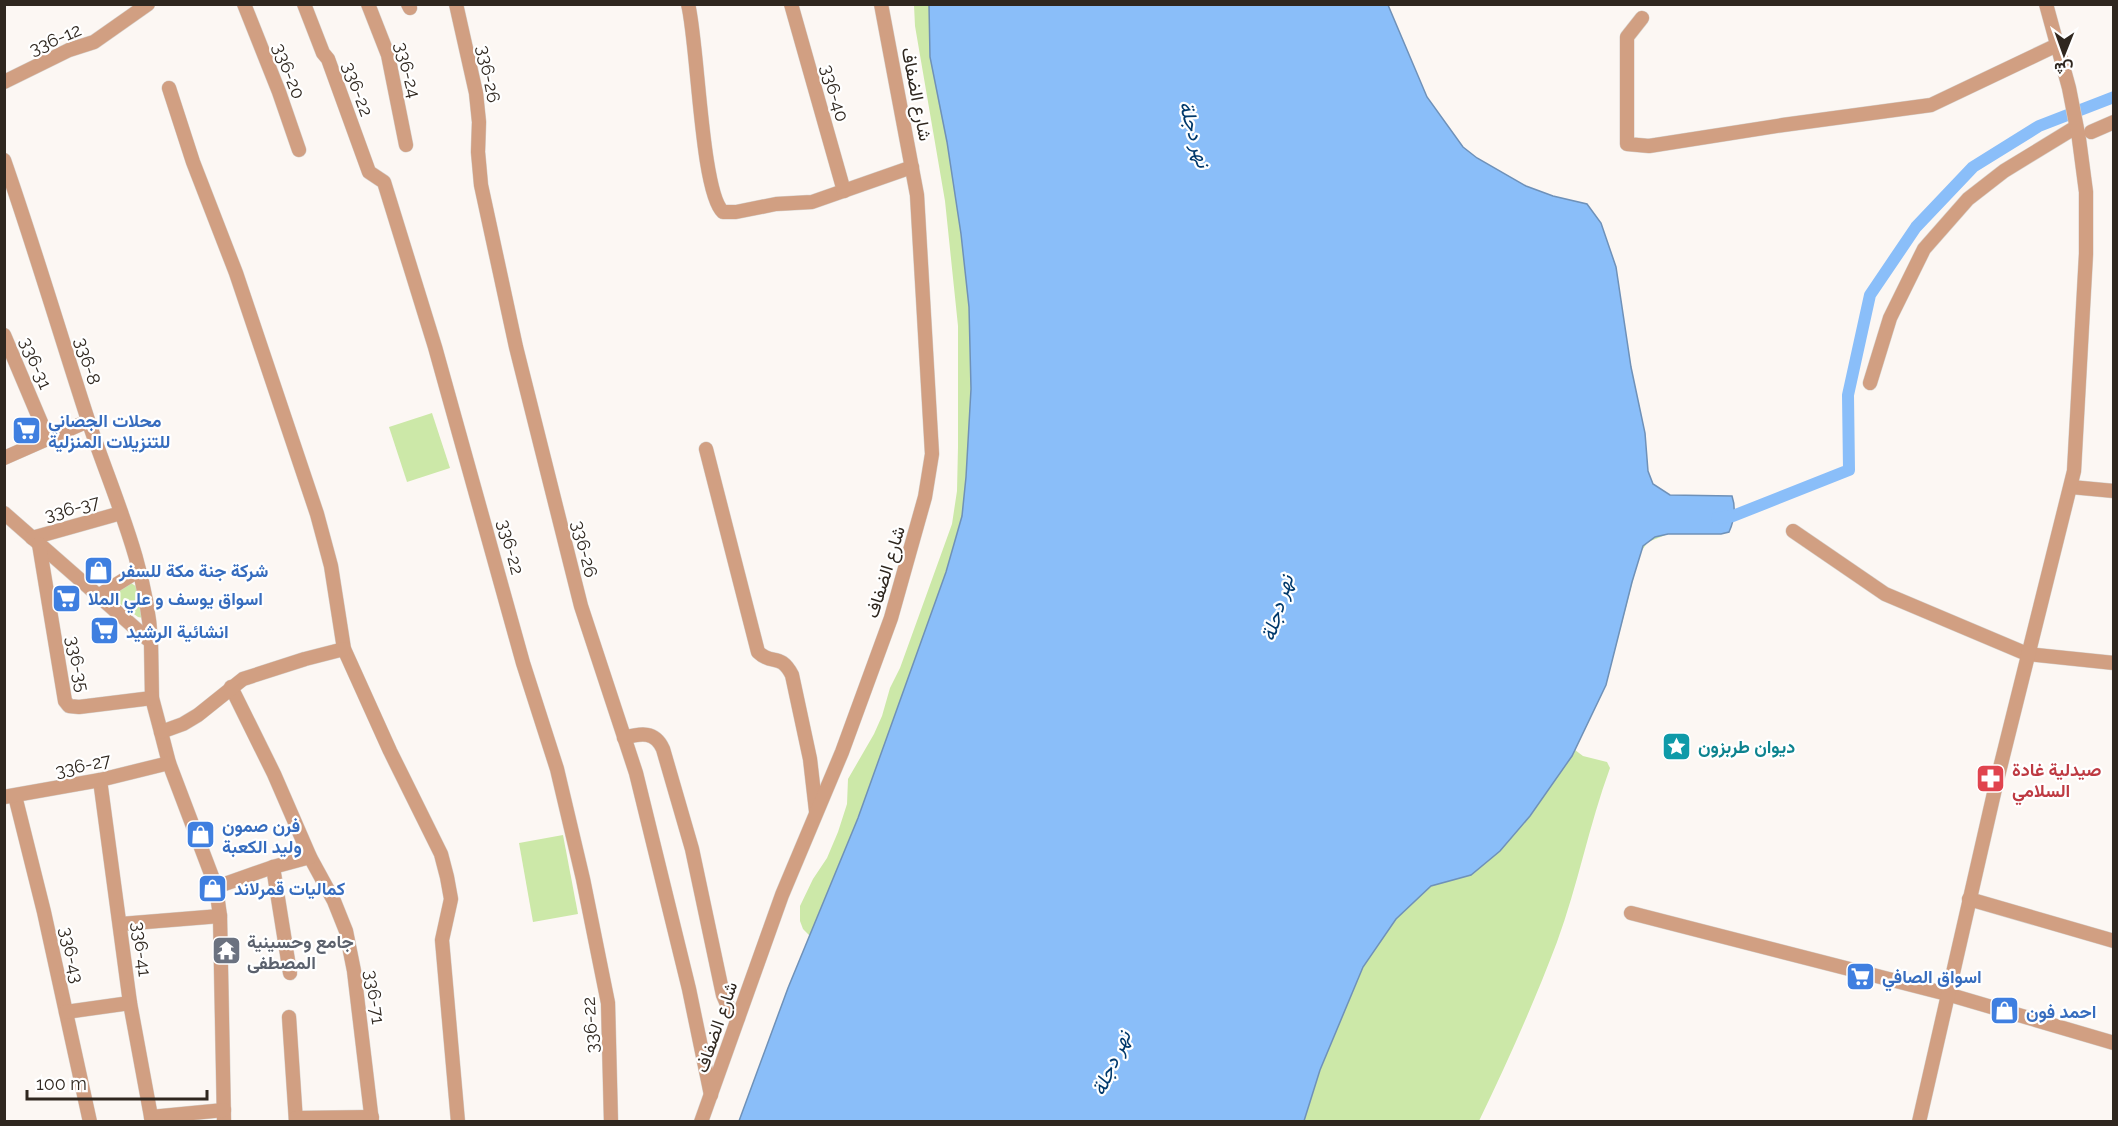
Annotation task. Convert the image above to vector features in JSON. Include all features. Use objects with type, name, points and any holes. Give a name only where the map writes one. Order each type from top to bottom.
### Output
[{"type":"street","name":"336-12","points":[[4,82],[69,51],[94,42],[148,4]]},
{"type":"street","name":"336-20","points":[[244,4],[299,150]]},
{"type":"street","name":"336-22","points":[[304,4],[323,53],[328,59],[369,172],[384,182],[438,357],[523,663],[557,769],[583,879],[608,1002],[611,1122]]},
{"type":"street","name":"336-24","points":[[369,4],[388,55],[406,146]]},
{"type":"street","name":"336-26","points":[[456,4],[477,103],[481,185],[516,347],[581,606],[636,773],[689,989],[711,1095]]},
{"type":"street","points":[[688,4],[708,170],[720,210],[732,213],[776,204],[806,203],[912,166]]},
{"type":"street","name":"336-40","points":[[791,4],[844,191]]},
{"type":"street","name":"شارع الضفاف","points":[[701,1122],[782,895],[842,752],[891,618],[918,526],[930,473],[932,454],[918,210],[912,166],[881,4]]},
{"type":"street","points":[[1919,1122],[2027,654],[2074,471],[2086,254],[2086,192],[2082,133],[2057,45],[2041,4]]},
{"type":"street","points":[[2046,4],[2052,31]]},
{"type":"street","points":[[1642,18],[1627,37],[1627,144],[1649,146],[1931,105],[2057,45]]},
{"type":"street","points":[[169,88],[193,162],[236,273],[317,514],[331,566],[344,649],[390,752],[441,854],[451,899],[442,940],[458,1122]]},
{"type":"street","points":[[1870,383],[1890,318],[1924,249],[1968,199],[2004,171],[2082,133],[2114,122]]},
{"type":"street","name":"336-8","points":[[4,160],[28,227],[88,421],[121,513],[138,571],[147,602],[153,698],[161,732],[169,764],[216,887],[220,916],[224,1116]]},
{"type":"street","name":"336-31","points":[[4,335],[48,439]]},
{"type":"street","points":[[4,458],[88,421]]},
{"type":"street","points":[[706,448],[758,652],[764,658],[779,659],[787,665],[792,675],[810,759],[817,813]]},
{"type":"street","points":[[2071,487],[2114,491]]},
{"type":"street","points":[[4,513],[151,642]]},
{"type":"street","name":"336-37","points":[[36,541],[121,513]]},
{"type":"street","points":[[1793,531],[1885,594],[2027,654],[2114,663]]},
{"type":"street","name":"336-35","points":[[36,541],[65,700],[69,706],[79,707],[153,698]]},
{"type":"street","points":[[98,596],[138,571]]},
{"type":"street","points":[[161,732],[183,724],[198,715],[243,679],[344,649]]},
{"type":"street","name":"336-71","points":[[231,687],[274,774],[346,932],[354,971],[372,1119]]},
{"type":"street","points":[[624,738],[651,735],[663,749],[692,849],[723,995],[730,1011],[738,1018]]},
{"type":"street","name":"336-27","points":[[10,797],[169,764]]},
{"type":"street","name":"336-41","points":[[100,780],[130,1003],[151,1119]]},
{"type":"street","name":"336-43","points":[[10,797],[66,1012],[90,1122]]},
{"type":"street","points":[[216,887],[310,857]]},
{"type":"street","points":[[273,867],[290,973]]},
{"type":"street","points":[[1969,898],[2114,940]]},
{"type":"street","points":[[1630,913],[1947,994],[2114,1043]]},
{"type":"street","points":[[121,924],[220,916]]},
{"type":"street","points":[[66,1012],[130,1003]]},
{"type":"street","points":[[290,1017],[296,1120],[372,1119]]},
{"type":"street","points":[[151,1119],[224,1116]]},
{"type":"green space","points":[[914,5],[947,5],[979,227],[965,553],[739,1122],[788,988],[810,936],[803,929],[800,921],[800,906],[813,879],[827,858],[838,832],[847,804],[848,779],[882,716],[890,688],[900,668],[952,524],[957,491],[958,326],[945,201],[915,26]]},
{"type":"green space","points":[[432,413],[450,468],[407,482],[389,427]]},
{"type":"green space","points":[[1668,534],[1648,542],[1640,553],[1606,685],[1575,750],[1583,756],[1607,762],[1610,768],[1557,942],[1520,1033],[1479,1121],[1304,1121],[1306,1115],[1305,1073],[1378,929],[1557,777],[1574,750],[1635,550],[1648,537]]},
{"type":"green space","points":[[131,583],[137,587],[143,618],[138,617],[115,600],[114,593]]},
{"type":"green space","points":[[563,835],[578,914],[533,922],[519,843]]},
{"type":"water","name":"نهر دجلة","points":[[929,5],[1388,5],[1427,97],[1463,147],[1477,158],[1526,186],[1553,196],[1587,204],[1601,223],[1616,267],[1631,367],[1645,433],[1648,471],[1653,484],[1670,495],[1732,496],[1734,514],[1729,532],[1668,534],[1655,537],[1643,546],[1606,685],[1572,756],[1530,816],[1500,851],[1471,875],[1431,886],[1396,919],[1363,967],[1320,1070],[1304,1121],[739,1121],[788,988],[858,818],[946,572],[962,516],[971,389],[969,307],[947,142],[930,57]]},
{"type":"waterway","points":[[1717,518],[1733,516],[1849,470],[1848,395],[1870,295],[1916,227],[1973,167],[2039,126],[2114,97]]},
{"type":"place","name":"محلات الجصاني للتنزيلات المنزلية","points":[[27,430]]},
{"type":"place","name":"شركة جنة مكة للسفر","points":[[98,570]]},
{"type":"place","name":"اسواق يوسف و علي الملا","points":[[67,598]]},
{"type":"place","name":"انشائية الرشيد","points":[[105,631]]},
{"type":"place","name":"ديوان طربزون","points":[[1677,746]]},
{"type":"place","name":"صيدلية غادة السلامي","points":[[1991,779]]},
{"type":"place","name":"فرن صمون وليد الكعبة","points":[[201,835]]},
{"type":"place","name":"كماليات قمرلاند","points":[[213,888]]},
{"type":"place","name":"جامع وحسينية المصطفى","points":[[226,951]]},
{"type":"place","name":"اسواق الصافي","points":[[1861,976]]},
{"type":"place","name":"احمد فون","points":[[2005,1011]]}]
